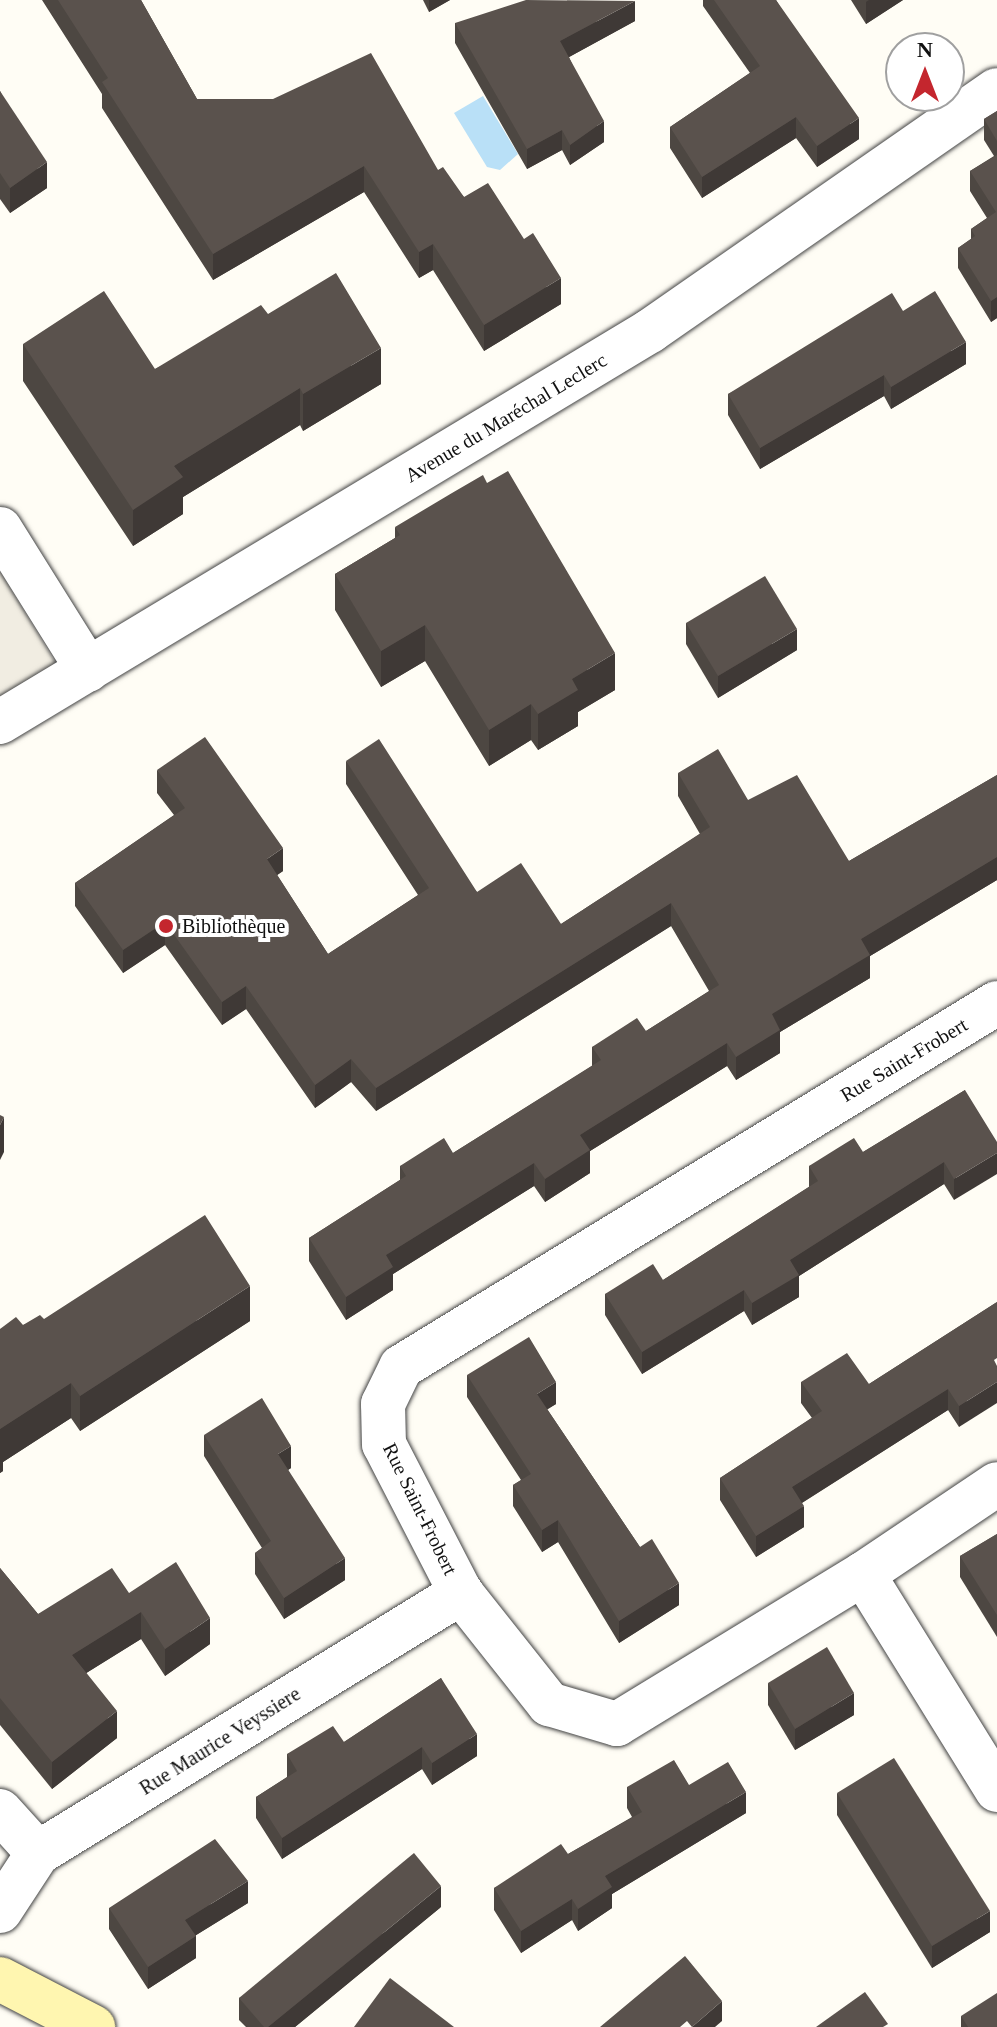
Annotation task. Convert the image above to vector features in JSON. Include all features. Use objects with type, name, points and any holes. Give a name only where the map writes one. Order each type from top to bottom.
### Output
[{"type":"street","name":"Avenue du Maréchal Leclerc","points":[[0,722],[650,331],[997,90]]},
{"type":"street","points":[[0,529],[88,670]]},
{"type":"street","name":"Rue Saint-Frobert","points":[[994,1013],[401,1367],[383,1404],[384,1444],[461,1593],[549,1704],[617,1724],[863,1574],[997,1484]]},
{"type":"street","points":[[863,1574],[997,1790]]},
{"type":"street","name":"Rue Maurice Veyssiere","points":[[0,1911],[38,1853],[461,1593]]},
{"type":"street","points":[[0,1811],[38,1853]]},
{"type":"street","points":[[0,1979],[93,2027]]},
{"type":"shaded area","points":[[0,571],[57,666],[0,700]]},
{"type":"water","points":[[483,96],[518,154],[500,170],[487,167],[454,113]]},
{"type":"building","points":[[58,0],[141,0],[197,99],[273,99],[371,53],[438,170],[443,167],[464,197],[488,183],[524,239],[533,233],[561,278],[484,325],[433,244],[419,252],[364,166],[213,254],[102,82],[108,78]]},
{"type":"building","points":[[526,0],[635,1],[560,41],[604,121],[570,145],[562,130],[527,149],[455,23]]},
{"type":"building","points":[[714,0],[776,0],[859,118],[817,146],[796,117],[702,177],[670,127],[760,66]]},
{"type":"building","points":[[0,91],[47,162],[10,188],[0,173]]},
{"type":"building","points":[[997,111],[997,141],[984,119]]},
{"type":"building","points":[[997,155],[997,297],[991,301],[958,248],[975,236],[971,229],[996,212],[970,171]]},
{"type":"building","points":[[336,273],[381,348],[303,394],[300,388],[174,466],[183,477],[133,510],[23,344],[104,291],[155,369],[261,305],[268,314]]},
{"type":"building","points":[[935,291],[966,342],[891,387],[884,375],[760,448],[728,394],[892,293],[903,311]]},
{"type":"building","points":[[508,471],[615,653],[572,679],[578,690],[538,714],[531,704],[489,730],[425,625],[381,651],[335,574],[400,535],[395,527],[452,493],[483,475],[487,483]]},
{"type":"building","points":[[765,576],[797,629],[718,676],[686,623]]},
{"type":"building","points":[[205,737],[283,848],[267,859],[328,954],[429,888],[346,761],[379,739],[477,892],[521,863],[561,924],[710,827],[678,773],[718,749],[748,800],[797,775],[849,861],[997,775],[997,857],[861,939],[870,955],[772,1014],[780,1030],[736,1057],[727,1043],[580,1135],[590,1150],[545,1179],[534,1163],[386,1255],[393,1267],[346,1297],[309,1238],[406,1176],[400,1166],[444,1138],[453,1153],[601,1060],[592,1047],[637,1018],[646,1031],[719,985],[671,903],[376,1088],[351,1059],[315,1085],[246,986],[222,1002],[165,922],[123,950],[75,883],[185,808],[157,770]]},
{"type":"building","points":[[965,1090],[997,1142],[997,1153],[954,1179],[944,1162],[790,1260],[799,1275],[752,1303],[744,1290],[642,1352],[605,1294],[653,1264],[663,1280],[818,1181],[809,1166],[854,1138],[863,1152]]},
{"type":"building","points":[[205,1215],[250,1286],[80,1396],[71,1383],[0,1429],[0,1329],[16,1317],[23,1325],[40,1315],[44,1319]]},
{"type":"building","points":[[997,1302],[997,1358],[994,1360],[997,1382],[959,1406],[948,1389],[792,1487],[804,1506],[756,1536],[720,1478],[822,1411],[801,1382],[847,1353],[869,1384]]},
{"type":"building","points":[[529,1337],[556,1382],[537,1394],[640,1547],[652,1539],[679,1583],[619,1621],[558,1520],[542,1530],[513,1485],[531,1474],[467,1375]]},
{"type":"building","points":[[262,1398],[291,1446],[278,1454],[345,1558],[284,1598],[255,1553],[271,1541],[204,1435]]},
{"type":"building","points":[[997,1534],[997,1615],[960,1556]]},
{"type":"building","points":[[176,1562],[210,1618],[165,1649],[141,1612],[72,1655],[117,1711],[52,1762],[0,1698],[0,1568],[38,1614],[112,1568],[129,1593]]},
{"type":"building","points":[[827,1647],[854,1693],[795,1729],[768,1683]]},
{"type":"building","points":[[441,1678],[477,1734],[432,1763],[422,1747],[282,1838],[256,1797],[297,1771],[287,1754],[333,1726],[344,1742]]},
{"type":"building","points":[[894,1758],[990,1911],[932,1946],[837,1793]]},
{"type":"building","points":[[674,1760],[689,1785],[728,1762],[746,1792],[605,1876],[612,1887],[578,1909],[572,1899],[521,1931],[494,1888],[561,1844],[568,1854],[642,1812],[627,1787]]},
{"type":"building","points":[[215,1839],[248,1881],[185,1920],[196,1936],[148,1967],[109,1908]]},
{"type":"building","points":[[414,1853],[441,1886],[268,2027],[264,2027],[239,1998]]},
{"type":"building","points":[[685,1956],[722,2001],[692,2027],[687,2021],[680,2027],[600,2027]]},
{"type":"building","points":[[390,1978],[454,2027],[354,2027]]},
{"type":"building","points":[[865,1992],[888,2024],[883,2027],[816,2027]]},
{"type":"building","points":[[997,1993],[997,2027],[968,2027],[961,2016]]},
{"type":"place","name":"Bibliothèque","points":[[166,926]]}]
